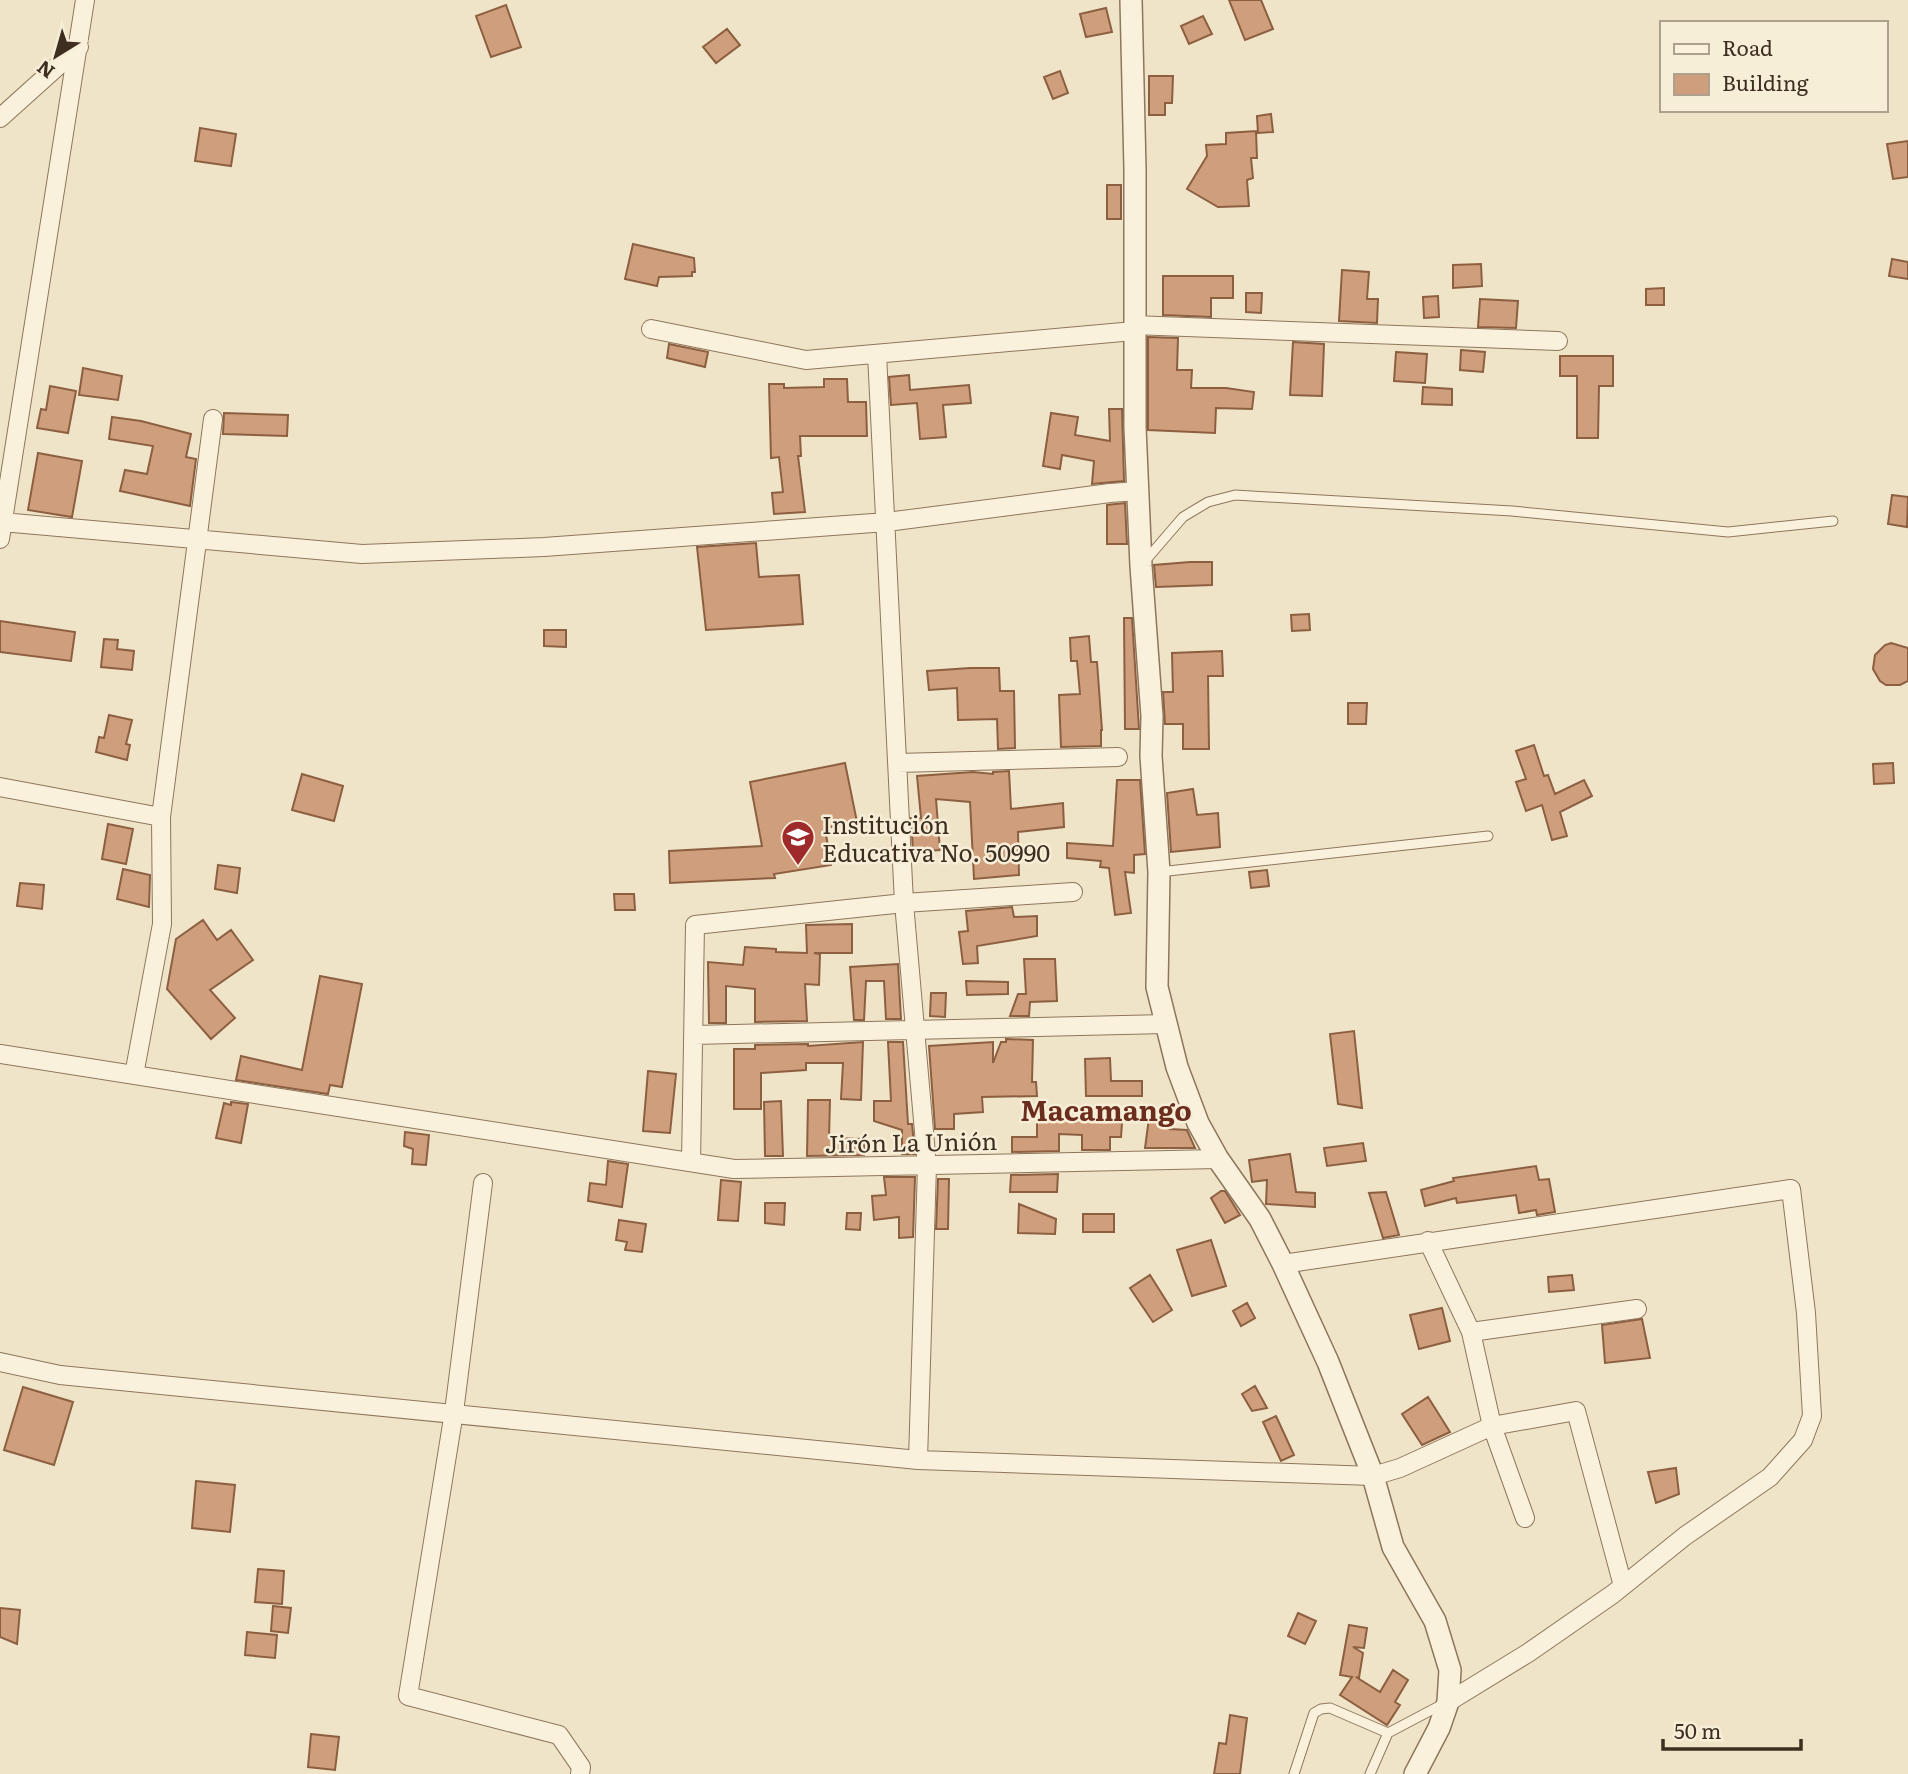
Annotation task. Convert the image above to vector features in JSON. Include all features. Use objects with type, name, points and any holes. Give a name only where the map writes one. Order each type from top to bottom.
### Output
[{"type":"street","points":[[85,0],[1,530],[196,538],[362,554],[544,547],[887,522],[1138,491]]},
{"type":"street","points":[[1131,0],[1138,491],[1153,716],[1151,756],[1159,872],[1157,987],[1177,1067],[1198,1123],[1218,1159],[1259,1219],[1283,1264],[1328,1362],[1373,1476],[1393,1547],[1434,1621],[1450,1670],[1448,1702],[1439,1728],[1415,1774]]},
{"type":"street","points":[[0,118],[79,47]]},
{"type":"street","points":[[651,328],[806,360],[1134,328],[1558,341]]},
{"type":"street","points":[[877,354],[904,902],[927,1166],[918,1460]]},
{"type":"street","points":[[134,1075],[162,924],[161,817],[213,419]]},
{"type":"street","points":[[898,763],[1118,757]]},
{"type":"street","points":[[0,787],[161,817]]},
{"type":"street","points":[[691,1163],[695,925],[904,902],[1073,892]]},
{"type":"street","points":[[694,1035],[1166,1024]]},
{"type":"street","name":"Jirón La Unión","points":[[0,1054],[734,1169],[1218,1159]]},
{"type":"street","points":[[483,1183],[454,1412],[408,1696],[559,1735],[581,1767],[580,1774]]},
{"type":"street","points":[[1283,1264],[1791,1189],[1806,1313],[1812,1416],[1803,1440],[1770,1477],[1685,1536],[1623,1586],[1528,1653],[1448,1702]]},
{"type":"street","points":[[1428,1241],[1471,1332],[1492,1426],[1525,1518]]},
{"type":"street","points":[[1471,1332],[1637,1309]]},
{"type":"street","points":[[0,1362],[60,1375],[918,1460],[1373,1476],[1400,1468],[1492,1426],[1576,1411],[1623,1586]]},
{"type":"lane","points":[[1141,566],[1183,516],[1208,502],[1235,495],[1512,511],[1728,532],[1833,521]]},
{"type":"lane","points":[[1159,872],[1488,836]]},
{"type":"lane","points":[[1370,1774],[1388,1733],[1448,1702]]},
{"type":"lane","points":[[1294,1774],[1314,1713],[1321,1709],[1330,1708],[1388,1733]]},
{"type":"building","points":[[1229,0],[1261,0],[1273,29],[1245,40]]},
{"type":"building","points":[[506,5],[521,47],[491,57],[476,16]]},
{"type":"building","points":[[1106,8],[1112,32],[1086,37],[1080,14]]},
{"type":"building","points":[[1203,16],[1212,34],[1189,44],[1181,26]]},
{"type":"building","points":[[727,29],[740,45],[716,63],[703,47]]},
{"type":"building","points":[[1060,71],[1068,93],[1053,99],[1044,77]]},
{"type":"building","points":[[1149,76],[1173,76],[1172,103],[1165,103],[1165,115],[1149,115]]},
{"type":"building","points":[[1271,114],[1273,132],[1258,133],[1257,116]]},
{"type":"building","points":[[200,128],[236,134],[231,166],[195,161]]},
{"type":"building","points":[[1256,131],[1257,158],[1251,158],[1253,178],[1247,180],[1249,206],[1218,207],[1187,189],[1207,156],[1206,145],[1226,144],[1226,133]]},
{"type":"building","points":[[1908,141],[1908,177],[1893,179],[1887,144]]},
{"type":"building","points":[[1107,185],[1121,185],[1121,219],[1107,219]]},
{"type":"building","points":[[633,244],[694,258],[695,272],[692,272],[692,276],[659,277],[657,286],[625,279]]},
{"type":"building","points":[[1892,259],[1908,262],[1908,279],[1889,276]]},
{"type":"building","points":[[1481,264],[1482,286],[1453,288],[1453,265]]},
{"type":"building","points":[[1342,270],[1369,272],[1367,299],[1378,299],[1377,323],[1339,321]]},
{"type":"building","points":[[1163,276],[1233,276],[1233,298],[1211,298],[1211,317],[1163,315]]},
{"type":"building","points":[[1664,288],[1664,305],[1646,305],[1646,289]]},
{"type":"building","points":[[1246,293],[1262,293],[1261,313],[1246,312]]},
{"type":"building","points":[[1438,296],[1439,317],[1424,318],[1423,297]]},
{"type":"building","points":[[1480,299],[1518,301],[1516,328],[1478,327]]},
{"type":"building","points":[[1148,337],[1178,338],[1177,370],[1192,370],[1191,388],[1226,388],[1254,392],[1252,409],[1216,408],[1215,433],[1148,430]]},
{"type":"building","points":[[1293,342],[1324,344],[1322,396],[1290,395]]},
{"type":"building","points":[[669,344],[708,352],[705,367],[667,358]]},
{"type":"building","points":[[1461,350],[1485,352],[1483,372],[1460,370]]},
{"type":"building","points":[[1396,352],[1427,354],[1425,383],[1394,381]]},
{"type":"building","points":[[1560,356],[1613,356],[1613,386],[1599,386],[1598,438],[1577,438],[1577,376],[1560,376]]},
{"type":"building","points":[[83,368],[122,376],[118,400],[79,395]]},
{"type":"building","points":[[909,375],[910,390],[969,385],[971,403],[943,405],[946,437],[920,439],[917,403],[891,405],[889,377]]},
{"type":"building","points":[[824,379],[847,379],[848,402],[866,402],[867,436],[800,436],[801,456],[798,456],[805,512],[774,514],[772,493],[783,492],[779,457],[771,458],[769,384],[784,384],[784,388],[824,387]]},
{"type":"building","points":[[50,386],[76,391],[68,433],[37,428],[41,409],[46,410]]},
{"type":"building","points":[[1423,387],[1452,389],[1452,405],[1422,404]]},
{"type":"building","points":[[1109,409],[1122,409],[1124,481],[1092,484],[1094,461],[1062,455],[1060,469],[1043,466],[1051,413],[1078,417],[1075,435],[1110,441]]},
{"type":"building","points":[[224,413],[288,415],[287,436],[223,434]]},
{"type":"building","points":[[112,417],[141,421],[191,434],[186,457],[196,459],[190,506],[120,491],[125,470],[147,474],[153,446],[109,439]]},
{"type":"building","points":[[38,453],[82,461],[72,517],[28,510]]},
{"type":"building","points":[[1892,495],[1908,497],[1907,527],[1888,524]]},
{"type":"building","points":[[1125,503],[1127,544],[1107,544],[1107,505]]},
{"type":"building","points":[[756,543],[759,577],[799,575],[803,624],[706,630],[697,547]]},
{"type":"building","points":[[1212,562],[1212,585],[1156,587],[1154,565]]},
{"type":"building","points":[[1309,614],[1310,630],[1292,631],[1291,615]]},
{"type":"building","points":[[1124,618],[1132,618],[1139,729],[1125,729]]},
{"type":"building","points":[[0,621],[75,632],[71,661],[0,652]]},
{"type":"building","points":[[544,630],[566,630],[566,647],[544,646]]},
{"type":"building","points":[[1089,636],[1091,662],[1097,662],[1101,746],[1061,747],[1059,695],[1080,694],[1077,661],[1071,661],[1070,638]]},
{"type":"building","points":[[104,639],[118,640],[117,649],[134,651],[132,670],[101,667]]},
{"type":"building","points":[[1891,643],[1908,648],[1908,681],[1900,685],[1886,685],[1880,681],[1873,669],[1875,655]]},
{"type":"building","points":[[1222,651],[1223,676],[1208,676],[1209,749],[1183,749],[1183,724],[1165,724],[1163,692],[1173,692],[1172,653]]},
{"type":"building","points":[[999,668],[1000,691],[1014,691],[1015,748],[998,749],[997,719],[958,720],[957,688],[929,690],[927,671]]},
{"type":"building","points":[[1348,703],[1367,703],[1366,724],[1348,724]]},
{"type":"building","points":[[109,715],[132,720],[126,744],[130,745],[127,760],[96,752],[99,737],[104,738]]},
{"type":"building","points":[[1534,745],[1544,776],[1548,775],[1555,794],[1584,780],[1592,796],[1560,812],[1567,836],[1552,840],[1542,805],[1526,811],[1516,782],[1526,779],[1516,751]]},
{"type":"building","points":[[845,763],[857,822],[825,828],[831,865],[774,874],[775,878],[670,883],[669,851],[762,846],[750,782]]},
{"type":"building","points":[[1893,763],[1894,783],[1874,784],[1873,764]]},
{"type":"building","points":[[1009,771],[1011,809],[1063,803],[1064,827],[1018,832],[1019,875],[974,879],[970,802],[936,799],[940,850],[913,852],[911,818],[921,818],[917,776],[973,772],[993,774]]},
{"type":"building","points":[[302,774],[343,786],[334,821],[292,810]]},
{"type":"building","points":[[1117,780],[1140,780],[1145,854],[1134,855],[1134,873],[1125,872],[1131,913],[1115,915],[1109,868],[1100,867],[1101,861],[1067,858],[1067,843],[1113,846]]},
{"type":"building","points":[[1193,789],[1197,815],[1218,813],[1220,847],[1171,852],[1167,793]]},
{"type":"building","points":[[108,824],[133,829],[126,864],[102,859]]},
{"type":"building","points":[[218,865],[240,868],[237,893],[215,889]]},
{"type":"building","points":[[123,869],[150,875],[149,907],[117,899]]},
{"type":"building","points":[[1267,870],[1269,886],[1251,888],[1249,872]]},
{"type":"building","points":[[20,883],[44,885],[42,909],[17,906]]},
{"type":"building","points":[[614,894],[634,894],[635,910],[615,910]]},
{"type":"building","points":[[1012,907],[1014,917],[1037,916],[1037,936],[977,946],[978,963],[963,964],[959,932],[968,931],[966,911]]},
{"type":"building","points":[[203,920],[217,940],[231,930],[253,960],[210,990],[235,1018],[211,1039],[167,989],[176,939]]},
{"type":"building","points":[[852,924],[852,953],[814,953],[820,954],[819,985],[805,984],[807,1021],[755,1022],[755,989],[726,986],[726,1023],[709,1023],[708,962],[743,965],[745,947],[807,953],[806,925]]},
{"type":"building","points":[[1024,959],[1055,959],[1057,1001],[1030,1002],[1029,1016],[1010,1016],[1018,994],[1026,994]]},
{"type":"building","points":[[898,964],[901,1019],[886,1019],[884,981],[866,981],[864,1020],[854,1020],[850,967]]},
{"type":"building","points":[[320,976],[362,984],[342,1087],[330,1085],[328,1094],[236,1080],[241,1056],[302,1070]]},
{"type":"building","points":[[966,981],[1008,982],[1008,994],[967,995]]},
{"type":"building","points":[[931,993],[946,993],[945,1017],[930,1016]]},
{"type":"building","points":[[1354,1031],[1362,1108],[1338,1104],[1330,1034]]},
{"type":"building","points":[[1006,1039],[1033,1040],[1032,1082],[1036,1082],[1037,1096],[982,1097],[983,1112],[954,1114],[954,1129],[935,1129],[929,1046],[993,1042],[993,1063],[1001,1042],[1006,1042]]},
{"type":"building","points":[[863,1042],[861,1100],[841,1099],[843,1063],[806,1063],[806,1070],[761,1073],[761,1109],[734,1109],[734,1049],[755,1049],[755,1045],[808,1046]]},
{"type":"building","points":[[888,1042],[903,1042],[908,1124],[912,1124],[915,1154],[902,1154],[902,1130],[874,1121],[874,1101],[891,1101]]},
{"type":"building","points":[[1110,1058],[1111,1081],[1142,1081],[1142,1096],[1086,1096],[1085,1059]]},
{"type":"building","points":[[648,1071],[676,1074],[670,1133],[643,1131]]},
{"type":"building","points":[[808,1100],[830,1100],[829,1138],[864,1139],[864,1155],[807,1156]]},
{"type":"building","points":[[781,1101],[783,1156],[765,1156],[764,1102]]},
{"type":"building","points":[[231,1102],[248,1104],[241,1143],[216,1138],[224,1103],[231,1105]]},
{"type":"building","points":[[1037,1116],[1122,1123],[1121,1137],[1110,1137],[1110,1150],[1082,1150],[1082,1135],[1059,1134],[1059,1151],[1012,1152],[1012,1137],[1037,1137]]},
{"type":"building","points":[[1149,1118],[1171,1123],[1170,1129],[1187,1130],[1195,1148],[1145,1148]]},
{"type":"building","points":[[405,1132],[429,1135],[426,1165],[412,1164],[413,1149],[404,1146]]},
{"type":"building","points":[[1363,1143],[1366,1161],[1327,1166],[1324,1148]]},
{"type":"building","points":[[1290,1154],[1296,1192],[1315,1193],[1315,1207],[1266,1204],[1267,1180],[1252,1182],[1249,1160]]},
{"type":"building","points":[[608,1161],[628,1164],[622,1207],[588,1201],[590,1183],[606,1185]]},
{"type":"building","points":[[1536,1166],[1539,1180],[1549,1179],[1555,1212],[1537,1215],[1536,1210],[1519,1213],[1516,1195],[1457,1203],[1456,1198],[1425,1206],[1421,1190],[1454,1181],[1453,1178]]},
{"type":"building","points":[[1058,1174],[1057,1192],[1010,1192],[1011,1175]]},
{"type":"building","points":[[884,1177],[915,1177],[913,1237],[899,1238],[899,1217],[874,1220],[872,1196],[886,1195]]},
{"type":"building","points":[[938,1179],[949,1179],[948,1229],[936,1229]]},
{"type":"building","points":[[721,1180],[741,1182],[738,1221],[718,1220]]},
{"type":"building","points":[[1225,1191],[1240,1215],[1225,1223],[1211,1198]]},
{"type":"building","points":[[1386,1192],[1399,1235],[1383,1238],[1369,1193]]},
{"type":"building","points":[[765,1203],[785,1203],[784,1225],[765,1223]]},
{"type":"building","points":[[1019,1204],[1056,1219],[1055,1234],[1018,1233]]},
{"type":"building","points":[[847,1213],[861,1213],[860,1230],[846,1229]]},
{"type":"building","points":[[1083,1214],[1114,1214],[1114,1232],[1083,1232]]},
{"type":"building","points":[[619,1220],[646,1224],[642,1252],[625,1250],[627,1242],[616,1240]]},
{"type":"building","points":[[1211,1240],[1226,1286],[1192,1296],[1177,1250]]},
{"type":"building","points":[[1150,1275],[1172,1310],[1153,1322],[1130,1288]]},
{"type":"building","points":[[1572,1275],[1574,1290],[1549,1292],[1548,1277]]},
{"type":"building","points":[[1247,1303],[1255,1318],[1241,1326],[1233,1311]]},
{"type":"building","points":[[1442,1308],[1450,1341],[1419,1349],[1410,1315]]},
{"type":"building","points":[[1642,1319],[1650,1358],[1605,1363],[1602,1325]]},
{"type":"building","points":[[1255,1386],[1267,1408],[1252,1411],[1242,1394]]},
{"type":"building","points":[[23,1387],[73,1402],[54,1465],[4,1450]]},
{"type":"building","points":[[1428,1397],[1450,1432],[1422,1445],[1402,1414]]},
{"type":"building","points":[[1276,1416],[1294,1455],[1281,1461],[1263,1422]]},
{"type":"building","points":[[1676,1468],[1679,1494],[1656,1503],[1648,1472]]},
{"type":"building","points":[[196,1481],[235,1485],[230,1532],[192,1528]]},
{"type":"building","points":[[258,1569],[284,1571],[282,1604],[255,1602]]},
{"type":"building","points":[[273,1606],[291,1608],[288,1633],[271,1631]]},
{"type":"building","points":[[0,1608],[20,1610],[17,1644],[0,1637]]},
{"type":"building","points":[[1298,1613],[1316,1621],[1305,1644],[1288,1636]]},
{"type":"building","points":[[1349,1625],[1367,1628],[1364,1648],[1353,1647],[1363,1653],[1359,1678],[1356,1677],[1380,1692],[1393,1670],[1408,1680],[1395,1702],[1400,1705],[1387,1725],[1340,1695],[1352,1677],[1340,1675]]},
{"type":"building","points":[[247,1632],[277,1635],[275,1658],[245,1655]]},
{"type":"building","points":[[1230,1715],[1247,1718],[1240,1774],[1214,1774],[1219,1743],[1226,1744]]},
{"type":"building","points":[[311,1734],[339,1737],[335,1770],[308,1767]]},
{"type":"place","name":"Institución Educativa No. 50990","points":[[798,867]]},
{"type":"district","name":"Macamango","points":[[1106,1109]]}]
